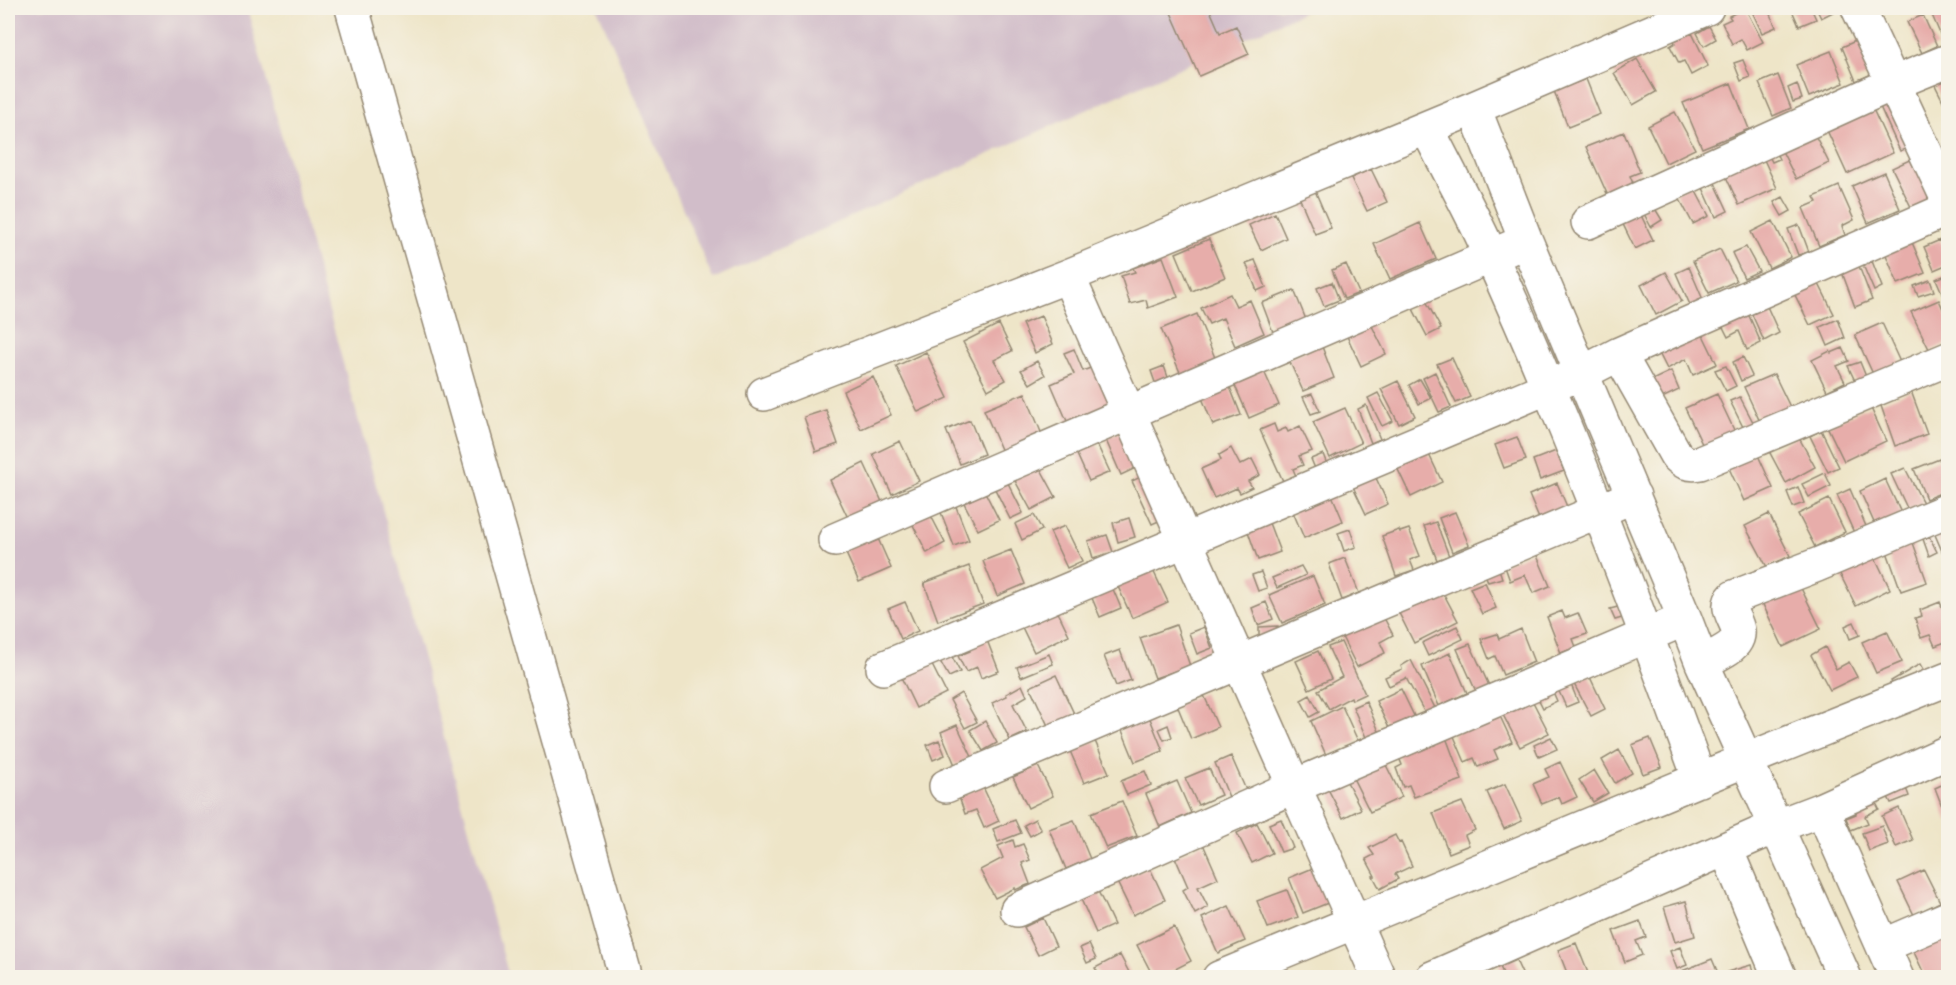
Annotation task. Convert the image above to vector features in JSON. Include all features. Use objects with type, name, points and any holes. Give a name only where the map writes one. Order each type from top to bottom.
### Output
[{"type":"street","points":[[352,8],[626,978]]},
{"type":"street","points":[[764,394],[1068,276],[1474,108],[1707,8]]},
{"type":"street","points":[[1858,8],[1948,200]]},
{"type":"street","points":[[1588,222],[1894,83],[1948,61]]},
{"type":"street","points":[[1474,108],[1526,241],[1702,663],[1775,827],[1834,974]]},
{"type":"street","points":[[1426,128],[1491,256],[1547,388],[1647,635],[1700,780]]},
{"type":"street","points":[[883,668],[1582,373],[1619,354],[1948,208]]},
{"type":"street","points":[[835,540],[1526,241]]},
{"type":"street","points":[[1068,276],[1379,978]]},
{"type":"street","points":[[1619,354],[1676,455],[1687,464],[1700,463],[1948,359]]},
{"type":"street","points":[[946,786],[1634,496]]},
{"type":"street","points":[[1702,663],[1737,640],[1739,632],[1729,603],[1734,597],[1948,510]]},
{"type":"street","points":[[1017,910],[1295,786],[1685,619]]},
{"type":"street","points":[[1219,978],[1948,679]]},
{"type":"street","points":[[1432,978],[1948,752]]},
{"type":"street","points":[[1822,809],[1897,978]]},
{"type":"street","points":[[1726,849],[1780,978]]},
{"type":"street","points":[[1883,946],[1948,918]]},
{"type":"shaded area","points":[[8,8],[247,8],[509,977],[8,977]]},
{"type":"shaded area","points":[[597,8],[1312,8],[713,279]]},
{"type":"building","points":[[1169,8],[1209,8],[1220,33],[1236,26],[1249,54],[1199,76]]},
{"type":"building","points":[[1745,8],[1763,42],[1747,50],[1741,39],[1732,44],[1722,23],[1731,19],[1729,16]]},
{"type":"building","points":[[1767,8],[1776,27],[1762,33],[1751,9]]},
{"type":"building","points":[[1791,8],[1811,8],[1816,19],[1799,26]]},
{"type":"building","points":[[1816,8],[1833,8],[1835,11],[1821,18]]},
{"type":"building","points":[[1929,8],[1946,8],[1948,41],[1944,43]]},
{"type":"building","points":[[1923,15],[1937,46],[1922,53],[1907,22]]},
{"type":"building","points":[[1709,26],[1716,39],[1704,46],[1697,33]]},
{"type":"building","points":[[1692,33],[1708,66],[1691,75],[1684,61],[1679,63],[1670,46],[1675,43],[1674,41]]},
{"type":"building","points":[[1860,39],[1874,73],[1856,81],[1842,47]]},
{"type":"building","points":[[1831,51],[1844,83],[1809,97],[1796,65]]},
{"type":"building","points":[[1637,59],[1656,92],[1633,105],[1614,73]]},
{"type":"building","points":[[1743,60],[1750,77],[1741,81],[1734,63]]},
{"type":"building","points":[[1948,73],[1948,111],[1933,81]]},
{"type":"building","points":[[1778,75],[1791,108],[1773,116],[1759,83]]},
{"type":"building","points":[[1586,79],[1600,114],[1568,127],[1554,91]]},
{"type":"building","points":[[1731,83],[1749,129],[1702,148],[1683,103]]},
{"type":"building","points":[[1797,84],[1802,99],[1793,102],[1788,88]]},
{"type":"building","points":[[1890,94],[1913,146],[1900,151],[1877,100]]},
{"type":"building","points":[[1872,107],[1893,153],[1847,174],[1826,128]]},
{"type":"building","points":[[1675,112],[1695,149],[1666,163],[1648,126]]},
{"type":"building","points":[[1812,129],[1829,163],[1796,179],[1779,145]]},
{"type":"building","points":[[1624,132],[1640,172],[1630,176],[1634,186],[1609,198],[1586,147]]},
{"type":"building","points":[[1773,147],[1779,159],[1772,162],[1766,150]]},
{"type":"building","points":[[1760,151],[1777,188],[1739,205],[1722,168]]},
{"type":"building","points":[[1916,157],[1938,202],[1914,213],[1892,168]]},
{"type":"building","points":[[1371,169],[1387,202],[1367,211],[1351,178]]},
{"type":"building","points":[[1884,172],[1900,209],[1868,223],[1852,186]]},
{"type":"building","points":[[1715,183],[1728,211],[1716,217],[1703,188]]},
{"type":"building","points":[[1692,184],[1709,216],[1693,224],[1676,192]]},
{"type":"building","points":[[1313,186],[1331,228],[1315,234],[1297,192]]},
{"type":"building","points":[[1839,186],[1854,220],[1842,226],[1845,235],[1819,246],[1803,208],[1817,202],[1814,197]]},
{"type":"building","points":[[1783,197],[1791,211],[1782,216],[1774,202]]},
{"type":"building","points":[[1651,202],[1662,220],[1651,227],[1641,208]]},
{"type":"building","points":[[1637,207],[1653,240],[1635,249],[1619,216]]},
{"type":"building","points":[[1275,213],[1286,238],[1261,250],[1249,225]]},
{"type":"building","points":[[1773,221],[1791,257],[1769,268],[1751,232]]},
{"type":"building","points":[[1420,223],[1436,259],[1390,279],[1374,244]]},
{"type":"building","points":[[1799,225],[1809,252],[1798,255],[1788,229]]},
{"type":"building","points":[[1209,239],[1225,277],[1192,291],[1176,253]]},
{"type":"building","points":[[1911,240],[1925,273],[1898,284],[1884,250]]},
{"type":"building","points":[[1940,240],[1948,264],[1934,270],[1924,247]]},
{"type":"building","points":[[1746,247],[1759,271],[1744,278],[1732,253]]},
{"type":"building","points":[[1720,249],[1736,281],[1709,293],[1693,261]]},
{"type":"building","points":[[1163,257],[1178,297],[1148,308],[1146,300],[1130,304],[1121,276],[1135,272],[1133,268]]},
{"type":"building","points":[[1255,260],[1266,287],[1257,291],[1246,263]]},
{"type":"building","points":[[1857,261],[1872,300],[1855,307],[1840,267]]},
{"type":"building","points":[[1872,261],[1882,287],[1874,291],[1863,265]]},
{"type":"building","points":[[1346,264],[1359,293],[1344,299],[1332,270]]},
{"type":"building","points":[[1689,267],[1704,302],[1691,307],[1676,273]]},
{"type":"building","points":[[1666,272],[1682,301],[1656,315],[1641,285]]},
{"type":"building","points":[[1946,275],[1948,293],[1943,295],[1936,279]]},
{"type":"building","points":[[1816,278],[1834,314],[1810,325],[1792,289]]},
{"type":"building","points":[[1930,280],[1934,291],[1918,296],[1914,286]]},
{"type":"building","points":[[1332,282],[1339,300],[1324,306],[1317,288]]},
{"type":"building","points":[[1294,290],[1309,327],[1276,340],[1262,303]]},
{"type":"building","points":[[1230,294],[1236,306],[1250,300],[1264,333],[1235,346],[1223,318],[1209,324],[1201,308]]},
{"type":"building","points":[[1425,299],[1441,329],[1427,336],[1411,305]]},
{"type":"building","points":[[1939,300],[1948,320],[1948,343],[1930,351],[1911,312]]},
{"type":"building","points":[[1765,302],[1779,333],[1764,341],[1749,308]]},
{"type":"building","points":[[1746,309],[1761,343],[1747,350],[1739,331],[1728,337],[1721,323]]},
{"type":"building","points":[[1197,314],[1218,365],[1183,379],[1161,329]]},
{"type":"building","points":[[1041,316],[1053,344],[1035,353],[1022,324]]},
{"type":"building","points":[[1838,319],[1845,338],[1828,346],[1820,327]]},
{"type":"building","points":[[1370,322],[1386,354],[1361,366],[1346,334]]},
{"type":"building","points":[[1882,323],[1900,362],[1873,374],[1855,335]]},
{"type":"building","points":[[999,324],[1012,351],[994,360],[1006,380],[988,390],[963,342]]},
{"type":"building","points":[[1701,331],[1717,364],[1693,375],[1686,359],[1667,369],[1658,351]]},
{"type":"building","points":[[1321,344],[1334,378],[1303,391],[1288,358]]},
{"type":"building","points":[[1843,348],[1849,361],[1837,366],[1845,382],[1827,391],[1812,360],[1830,351],[1831,353]]},
{"type":"building","points":[[1074,349],[1083,371],[1100,364],[1119,407],[1070,428],[1051,384],[1074,374],[1064,353]]},
{"type":"building","points":[[926,352],[948,398],[918,412],[896,366]]},
{"type":"building","points":[[1743,357],[1752,376],[1741,381],[1733,362]]},
{"type":"building","points":[[1452,358],[1470,397],[1456,403],[1437,364]]},
{"type":"building","points":[[1037,361],[1045,375],[1030,384],[1021,370]]},
{"type":"building","points":[[1860,362],[1867,379],[1856,383],[1848,366]]},
{"type":"building","points":[[1164,366],[1170,383],[1157,388],[1151,371]]},
{"type":"building","points":[[1726,366],[1736,386],[1726,391],[1715,370]]},
{"type":"building","points":[[1263,369],[1279,405],[1249,418],[1233,381]]},
{"type":"building","points":[[1671,371],[1679,390],[1660,399],[1652,380]]},
{"type":"building","points":[[1435,372],[1451,407],[1439,412],[1423,378]]},
{"type":"building","points":[[1948,373],[1948,395],[1940,376]]},
{"type":"building","points":[[1774,374],[1791,409],[1761,424],[1744,387]]},
{"type":"building","points":[[873,377],[891,415],[861,429],[843,391]]},
{"type":"building","points":[[1420,379],[1431,398],[1419,404],[1409,385]]},
{"type":"building","points":[[1398,381],[1415,416],[1399,424],[1381,389]]},
{"type":"building","points":[[1228,382],[1241,415],[1213,425],[1200,393]]},
{"type":"building","points":[[1911,391],[1927,434],[1895,446],[1880,403]]},
{"type":"building","points":[[1025,393],[1043,437],[1003,454],[984,410]]},
{"type":"building","points":[[1378,393],[1393,421],[1382,426],[1368,398]]},
{"type":"building","points":[[1312,394],[1320,411],[1311,414],[1303,397]]},
{"type":"building","points":[[1717,394],[1735,432],[1703,446],[1685,408]]},
{"type":"building","points":[[1740,397],[1754,424],[1744,429],[1730,401]]},
{"type":"building","points":[[1366,405],[1380,439],[1371,443],[1358,409]]},
{"type":"building","points":[[1870,406],[1886,441],[1844,461],[1827,426]]},
{"type":"building","points":[[1345,408],[1361,443],[1330,458],[1313,422]]},
{"type":"building","points":[[826,410],[838,444],[816,452],[804,417]]},
{"type":"building","points":[[970,420],[984,454],[960,464],[946,430]]},
{"type":"building","points":[[1274,424],[1277,432],[1286,428],[1288,432],[1300,426],[1312,451],[1299,456],[1303,465],[1293,469],[1296,476],[1283,481],[1260,430]]},
{"type":"building","points":[[1124,430],[1140,466],[1121,475],[1105,438]]},
{"type":"building","points":[[1821,430],[1839,467],[1828,472],[1810,436]]},
{"type":"building","points":[[1798,436],[1815,467],[1786,483],[1769,451]]},
{"type":"building","points":[[1517,437],[1526,460],[1504,468],[1495,445]]},
{"type":"building","points":[[1095,440],[1110,472],[1089,481],[1075,450]]},
{"type":"building","points":[[900,441],[919,481],[892,494],[873,454]]},
{"type":"building","points":[[1424,444],[1442,482],[1411,497],[1393,459]]},
{"type":"building","points":[[1231,448],[1240,465],[1252,459],[1260,475],[1248,481],[1252,487],[1240,493],[1237,488],[1214,498],[1201,469],[1221,460],[1219,455]]},
{"type":"building","points":[[1556,451],[1564,471],[1540,480],[1533,460]]},
{"type":"building","points":[[1757,453],[1773,488],[1744,501],[1728,466]]},
{"type":"building","points":[[1323,454],[1328,467],[1316,471],[1311,459]]},
{"type":"building","points":[[1942,458],[1948,473],[1948,490],[1926,499],[1914,469]]},
{"type":"building","points":[[864,463],[883,504],[849,520],[830,480]]},
{"type":"building","points":[[1038,464],[1056,497],[1031,510],[1013,477]]},
{"type":"building","points":[[1370,465],[1388,504],[1366,514],[1348,476]]},
{"type":"building","points":[[1905,468],[1923,503],[1908,510],[1891,474]]},
{"type":"building","points":[[1149,473],[1170,516],[1152,524],[1132,481]]},
{"type":"building","points":[[1825,473],[1831,486],[1809,497],[1802,484]]},
{"type":"building","points":[[1004,475],[1023,513],[1010,519],[991,481]]},
{"type":"building","points":[[1885,479],[1902,515],[1876,527],[1860,491]]},
{"type":"building","points":[[1557,483],[1568,509],[1540,521],[1529,495]]},
{"type":"building","points":[[1798,487],[1804,503],[1793,507],[1787,492]]},
{"type":"building","points":[[983,488],[999,520],[978,530],[962,499]]},
{"type":"building","points":[[1329,488],[1343,521],[1304,538],[1290,505]]},
{"type":"building","points":[[1850,489],[1868,531],[1856,537],[1837,495]]},
{"type":"building","points":[[1829,499],[1845,532],[1815,547],[1798,514]]},
{"type":"building","points":[[955,504],[969,540],[954,546],[940,510]]},
{"type":"building","points":[[928,510],[945,543],[927,553],[910,519]]},
{"type":"building","points":[[1455,512],[1469,545],[1452,552],[1439,518]]},
{"type":"building","points":[[1769,514],[1790,556],[1767,567],[1745,526]]},
{"type":"building","points":[[1034,515],[1042,530],[1022,540],[1015,524]]},
{"type":"building","points":[[1266,515],[1280,552],[1258,560],[1245,523]]},
{"type":"building","points":[[1129,518],[1135,537],[1118,542],[1113,523]]},
{"type":"building","points":[[1436,522],[1449,556],[1437,560],[1424,526]]},
{"type":"building","points":[[1948,523],[1948,565],[1933,530]]},
{"type":"building","points":[[1065,526],[1082,561],[1067,568],[1050,532]]},
{"type":"building","points":[[1350,529],[1356,547],[1344,551],[1338,533]]},
{"type":"building","points":[[1409,529],[1420,556],[1410,560],[1414,570],[1396,576],[1382,536]]},
{"type":"building","points":[[876,534],[891,568],[859,582],[844,549]]},
{"type":"building","points":[[1107,535],[1113,552],[1093,558],[1088,541]]},
{"type":"building","points":[[1929,536],[1937,552],[1929,556],[1923,539]]},
{"type":"building","points":[[1912,540],[1927,582],[1901,591],[1886,549]]},
{"type":"building","points":[[1011,550],[1025,584],[997,596],[983,561]]},
{"type":"building","points":[[1535,551],[1550,586],[1533,593],[1525,575],[1510,581],[1504,564]]},
{"type":"building","points":[[1873,553],[1890,589],[1856,606],[1838,570]]},
{"type":"building","points":[[1345,558],[1359,593],[1342,600],[1329,564]]},
{"type":"building","points":[[1497,563],[1502,578],[1488,582],[1483,568]]},
{"type":"building","points":[[969,566],[983,604],[938,621],[924,583]]},
{"type":"building","points":[[1151,566],[1168,602],[1132,618],[1116,582]]},
{"type":"building","points":[[1301,566],[1306,575],[1277,588],[1272,578]]},
{"type":"building","points":[[1261,572],[1267,588],[1258,591],[1252,575]]},
{"type":"building","points":[[1313,576],[1325,605],[1282,623],[1269,595]]},
{"type":"building","points":[[1797,580],[1821,629],[1783,647],[1760,598]]},
{"type":"building","points":[[1110,582],[1121,608],[1100,617],[1089,591]]},
{"type":"building","points":[[1485,582],[1496,608],[1482,614],[1470,588]]},
{"type":"building","points":[[1439,585],[1458,621],[1414,643],[1396,607]]},
{"type":"building","points":[[905,602],[918,631],[901,639],[888,609]]},
{"type":"building","points":[[1266,602],[1273,619],[1258,625],[1252,608]]},
{"type":"building","points":[[1940,602],[1948,622],[1948,641],[1935,646],[1930,635],[1921,638],[1915,618],[1922,616],[1920,610]]},
{"type":"building","points":[[1618,607],[1622,618],[1615,620],[1610,609]]},
{"type":"building","points":[[1056,608],[1069,635],[1034,652],[1021,625]]},
{"type":"building","points":[[1562,611],[1565,618],[1578,613],[1587,634],[1573,639],[1576,647],[1561,653],[1547,617]]},
{"type":"building","points":[[1383,616],[1393,635],[1380,642],[1385,653],[1357,667],[1340,633]]},
{"type":"building","points":[[1854,622],[1860,635],[1850,639],[1845,626]]},
{"type":"building","points":[[1176,625],[1190,666],[1155,678],[1140,638]]},
{"type":"building","points":[[1278,626],[1279,635],[1259,635],[1259,627]]},
{"type":"building","points":[[1457,626],[1463,639],[1428,656],[1422,643]]},
{"type":"building","points":[[1204,627],[1212,648],[1197,654],[1189,633]]},
{"type":"building","points":[[1521,629],[1534,662],[1503,675],[1495,656],[1489,659],[1481,639],[1497,634],[1499,639]]},
{"type":"building","points":[[1887,631],[1902,662],[1876,673],[1862,642]]},
{"type":"building","points":[[985,635],[999,671],[981,678],[977,667],[966,672],[958,656],[970,651],[967,643]]},
{"type":"building","points":[[1341,642],[1365,694],[1352,700],[1351,697],[1329,709],[1318,690],[1342,677],[1328,647]]},
{"type":"building","points":[[1470,644],[1491,690],[1478,696],[1457,649]]},
{"type":"building","points":[[1825,647],[1836,669],[1849,662],[1857,677],[1830,690],[1811,655]]},
{"type":"building","points":[[1120,650],[1131,680],[1116,686],[1104,656]]},
{"type":"building","points":[[1318,651],[1331,679],[1309,689],[1296,661]]},
{"type":"building","points":[[1450,653],[1467,693],[1439,706],[1422,666]]},
{"type":"building","points":[[1049,654],[1053,664],[1021,677],[1017,667]]},
{"type":"building","points":[[951,655],[960,672],[949,677],[940,661]]},
{"type":"building","points":[[1411,660],[1437,712],[1427,717],[1406,678],[1389,686],[1385,677],[1402,669],[1401,666]]},
{"type":"building","points":[[930,661],[946,693],[916,708],[900,675]]},
{"type":"building","points":[[1920,664],[1928,678],[1899,694],[1891,681]]},
{"type":"building","points":[[1056,675],[1076,718],[1050,730],[1030,687]]},
{"type":"building","points":[[1589,675],[1605,709],[1591,716],[1573,682]]},
{"type":"building","points":[[1570,682],[1578,702],[1566,707],[1557,687]]},
{"type":"building","points":[[1022,685],[1027,696],[1013,704],[1027,732],[1010,740],[992,703]]},
{"type":"building","points":[[1550,685],[1557,701],[1543,708],[1535,692]]},
{"type":"building","points":[[1401,689],[1415,718],[1390,730],[1376,701]]},
{"type":"building","points":[[961,693],[977,722],[965,728],[950,700]]},
{"type":"building","points":[[1203,693],[1218,727],[1191,739],[1177,705]]},
{"type":"building","points":[[1310,695],[1319,712],[1310,717],[1301,700]]},
{"type":"building","points":[[1531,698],[1549,733],[1520,747],[1502,713]]},
{"type":"building","points":[[1366,701],[1381,736],[1368,742],[1353,707]]},
{"type":"building","points":[[1342,706],[1358,741],[1326,755],[1311,721]]},
{"type":"building","points":[[1499,714],[1512,742],[1494,750],[1498,759],[1478,767],[1474,758],[1465,762],[1453,734]]},
{"type":"building","points":[[1149,716],[1163,751],[1135,762],[1121,728]]},
{"type":"building","points":[[985,721],[997,743],[983,751],[970,730]]},
{"type":"building","points":[[957,725],[972,757],[955,765],[941,732]]},
{"type":"building","points":[[1168,725],[1172,737],[1164,740],[1159,729]]},
{"type":"building","points":[[1444,732],[1462,780],[1414,797],[1409,785],[1403,787],[1396,768],[1402,765],[1396,750]]},
{"type":"building","points":[[1551,737],[1557,749],[1539,757],[1534,745]]},
{"type":"building","points":[[1650,738],[1662,767],[1643,774],[1632,745]]},
{"type":"building","points":[[939,740],[945,755],[933,760],[927,745]]},
{"type":"building","points":[[1095,741],[1109,773],[1084,783],[1070,751]]},
{"type":"building","points":[[1619,750],[1632,773],[1615,783],[1602,760]]},
{"type":"building","points":[[1231,756],[1246,790],[1229,797],[1215,763]]},
{"type":"building","points":[[1383,759],[1402,797],[1370,812],[1351,774]]},
{"type":"building","points":[[1560,762],[1577,797],[1562,804],[1559,797],[1542,804],[1533,784],[1549,777],[1545,769]]},
{"type":"building","points":[[1038,766],[1053,796],[1028,808],[1013,777]]},
{"type":"building","points":[[1209,768],[1221,795],[1198,805],[1185,778]]},
{"type":"building","points":[[1594,770],[1608,793],[1593,802],[1579,780]]},
{"type":"building","points":[[1145,771],[1151,785],[1127,795],[1121,781]]},
{"type":"building","points":[[1345,778],[1361,809],[1343,818],[1327,787]]},
{"type":"building","points":[[1177,781],[1191,813],[1160,827],[1146,794]]},
{"type":"building","points":[[1948,782],[1948,822],[1935,788]]},
{"type":"building","points":[[1904,783],[1909,796],[1891,803],[1885,791]]},
{"type":"building","points":[[1505,784],[1522,821],[1504,829],[1487,792]]},
{"type":"building","points":[[982,785],[999,821],[984,828],[976,810],[965,814],[959,797]]},
{"type":"building","points":[[1874,799],[1879,809],[1865,816],[1868,823],[1851,830],[1846,818],[1856,814],[1854,809]]},
{"type":"building","points":[[1122,801],[1137,836],[1106,848],[1091,813]]},
{"type":"building","points":[[1462,802],[1475,830],[1465,835],[1469,845],[1449,853],[1433,813]]},
{"type":"building","points":[[1899,808],[1913,840],[1896,847],[1882,816]]},
{"type":"building","points":[[1035,819],[1041,830],[1030,836],[1024,825]]},
{"type":"building","points":[[1281,819],[1293,848],[1281,852],[1269,824]]},
{"type":"building","points":[[1015,820],[1021,833],[998,842],[993,829]]},
{"type":"building","points":[[1074,820],[1090,859],[1066,869],[1049,829]]},
{"type":"building","points":[[1257,823],[1272,853],[1252,863],[1237,833]]},
{"type":"building","points":[[1882,826],[1888,844],[1869,851],[1862,833]]},
{"type":"building","points":[[1395,835],[1399,843],[1401,842],[1412,866],[1395,874],[1398,879],[1380,889],[1366,859],[1374,855],[1369,848]]},
{"type":"building","points":[[1013,840],[1015,847],[1023,844],[1030,860],[1022,863],[1030,884],[1015,890],[1015,888],[995,898],[980,870],[1003,858],[998,846]]},
{"type":"building","points":[[1203,844],[1218,878],[1198,887],[1208,907],[1195,914],[1183,890],[1188,887],[1175,857]]},
{"type":"building","points":[[1149,866],[1165,900],[1133,915],[1117,882]]},
{"type":"building","points":[[1313,868],[1328,903],[1303,913],[1289,878]]},
{"type":"building","points":[[1924,870],[1940,902],[1914,915],[1898,882]]},
{"type":"building","points":[[1097,889],[1114,925],[1096,933],[1080,897]]},
{"type":"building","points":[[1287,890],[1298,917],[1268,928],[1257,901]]},
{"type":"building","points":[[1686,901],[1695,936],[1675,942],[1664,907]]},
{"type":"building","points":[[1229,906],[1245,941],[1218,953],[1202,918]]},
{"type":"building","points":[[1043,918],[1056,946],[1038,955],[1024,927]]},
{"type":"building","points":[[1640,921],[1646,937],[1636,941],[1642,955],[1625,962],[1613,931]]},
{"type":"building","points":[[1174,927],[1191,961],[1154,978],[1137,945]]},
{"type":"building","points":[[1948,933],[1948,976],[1926,978],[1913,950]]},
{"type":"building","points":[[1576,943],[1590,978],[1569,978],[1558,950]]},
{"type":"building","points":[[1089,944],[1096,959],[1087,963],[1080,948]]},
{"type":"building","points":[[1680,947],[1687,965],[1677,969],[1670,951]]},
{"type":"building","points":[[1120,955],[1132,978],[1101,978],[1095,968]]},
{"type":"building","points":[[1514,956],[1524,978],[1500,978],[1504,976],[1498,962]]},
{"type":"building","points":[[1712,959],[1720,978],[1685,978],[1682,971]]},
{"type":"building","points":[[1751,965],[1755,978],[1729,978],[1727,972]]}]
